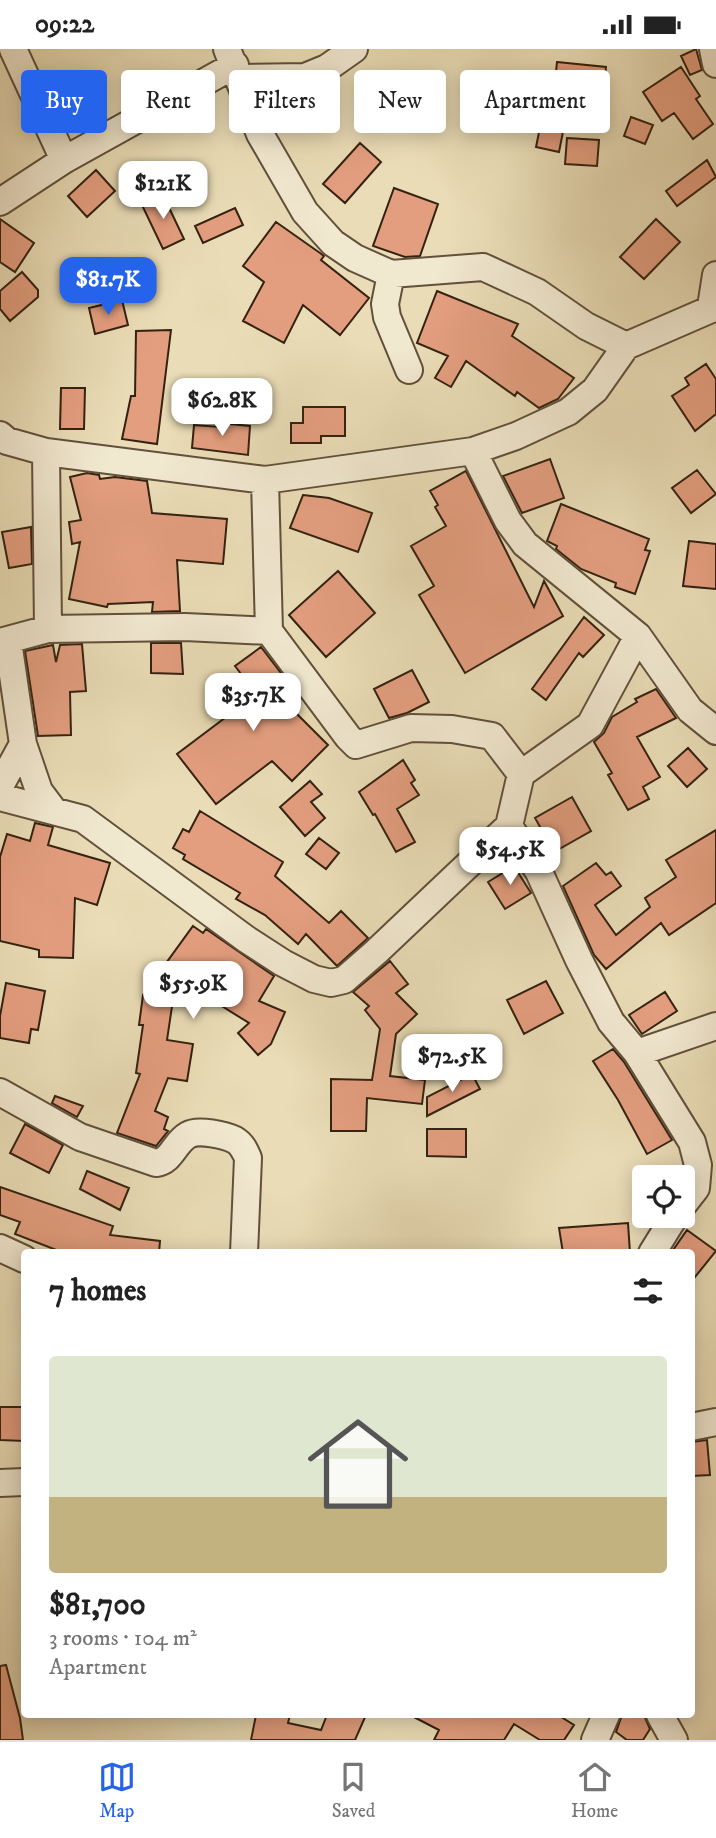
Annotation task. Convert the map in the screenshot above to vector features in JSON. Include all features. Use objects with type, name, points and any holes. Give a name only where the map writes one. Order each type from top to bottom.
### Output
[{"type":"street","points":[[13,49],[64,160]]},
{"type":"street","points":[[0,202],[64,160],[234,64],[305,77],[327,68],[354,49]]},
{"type":"street","points":[[713,49],[716,64]]},
{"type":"street","points":[[234,64],[260,134],[305,212],[333,243],[355,258],[391,274],[483,267],[537,292],[586,326],[626,346]]},
{"type":"street","points":[[391,274],[385,304],[387,317],[409,370]]},
{"type":"street","points":[[0,435],[7,440],[46,452],[265,480],[473,451],[516,436],[568,412],[595,390],[626,346],[714,307],[716,275]]},
{"type":"street","points":[[473,451],[508,521],[526,544],[638,636],[690,711],[716,731]]},
{"type":"street","points":[[46,452],[48,629]]},
{"type":"street","points":[[265,480],[269,631],[356,745],[411,728],[452,729],[492,736],[521,773]]},
{"type":"street","points":[[54,811],[39,791],[23,744],[4,641],[48,629],[172,627],[269,631]]},
{"type":"street","points":[[0,797],[83,819],[246,939],[283,963],[314,979],[331,983],[344,980],[509,826],[521,773],[590,725],[638,636]]},
{"type":"street","points":[[0,786],[23,744]]},
{"type":"street","points":[[509,826],[538,872],[611,1022],[637,1053],[692,1142],[698,1165],[695,1189]]},
{"type":"street","points":[[637,1053],[716,1026]]},
{"type":"street","points":[[0,1092],[80,1137],[156,1163],[168,1158],[190,1133],[234,1139],[243,1146],[248,1158],[244,1249]]},
{"type":"street","points":[[654,1249],[668,1228]]},
{"type":"street","points":[[0,1248],[21,1258]]},
{"type":"street","points":[[695,1426],[716,1422]]},
{"type":"street","points":[[0,1483],[21,1482]]},
{"type":"street","points":[[595,1740],[605,1718]]},
{"type":"street","points":[[662,1718],[674,1740]]},
{"type":"building","points":[[696,49],[702,70],[690,75],[681,56]]},
{"type":"building","points":[[557,62],[606,67],[606,70],[556,70]]},
{"type":"building","points":[[681,67],[700,96],[696,99],[713,124],[693,139],[674,113],[662,121],[643,92]]},
{"type":"building","points":[[631,117],[653,125],[645,144],[624,136]]},
{"type":"building","points":[[539,133],[563,133],[559,152],[536,147]]},
{"type":"building","points":[[567,138],[599,140],[597,166],[565,164]]},
{"type":"building","points":[[360,143],[381,162],[345,203],[323,184]]},
{"type":"building","points":[[707,160],[716,177],[677,206],[666,191]]},
{"type":"building","points":[[96,170],[115,191],[87,217],[68,196]]},
{"type":"building","points":[[394,188],[438,204],[420,256],[405,257],[373,246]]},
{"type":"building","points":[[162,193],[184,239],[163,249],[141,203]]},
{"type":"building","points":[[235,208],[243,225],[203,243],[195,226]]},
{"type":"building","points":[[0,219],[34,243],[15,272],[0,262]]},
{"type":"building","points":[[656,219],[680,242],[644,279],[620,257]]},
{"type":"building","points":[[276,222],[324,256],[321,260],[369,298],[340,335],[303,305],[284,343],[243,321],[264,282],[243,266]]},
{"type":"building","points":[[22,272],[38,290],[38,297],[10,321],[0,309],[0,291]]},
{"type":"building","points":[[437,291],[518,324],[512,336],[574,378],[558,399],[539,408],[517,392],[515,396],[466,361],[451,387],[435,378],[448,356],[417,343]]},
{"type":"building","points":[[122,300],[128,325],[95,334],[89,308]]},
{"type":"building","points":[[171,330],[157,444],[122,439],[131,396],[135,396],[136,331]]},
{"type":"building","points":[[706,364],[716,379],[716,414],[695,431],[672,396],[689,385],[685,378]]},
{"type":"building","points":[[61,388],[85,388],[84,429],[60,429]]},
{"type":"building","points":[[303,407],[345,407],[345,436],[321,436],[321,443],[291,443],[291,423],[303,423]]},
{"type":"building","points":[[220,423],[250,426],[248,455],[192,448],[194,425],[220,427]]},
{"type":"building","points":[[550,459],[564,498],[522,513],[503,476]]},
{"type":"building","points":[[697,470],[716,494],[691,513],[672,488]]},
{"type":"building","points":[[466,471],[534,607],[544,581],[563,616],[465,673],[419,595],[434,586],[411,546],[446,526],[435,507],[438,505],[430,491]]},
{"type":"building","points":[[87,473],[99,475],[100,479],[115,477],[147,481],[152,513],[227,519],[223,564],[177,560],[180,611],[152,612],[153,602],[108,604],[107,607],[69,599],[80,542],[72,544],[69,522],[81,520],[70,477]]},
{"type":"building","points":[[303,495],[329,498],[372,513],[358,552],[290,528]]},
{"type":"building","points":[[561,504],[649,539],[645,550],[650,551],[635,594],[581,569],[556,549],[557,546],[547,541]]},
{"type":"building","points":[[31,527],[32,564],[9,568],[2,532]]},
{"type":"building","points":[[689,541],[716,544],[716,589],[683,586]]},
{"type":"building","points":[[338,571],[375,613],[326,657],[289,615]]},
{"type":"building","points":[[584,617],[604,635],[583,657],[579,653],[546,700],[532,689]]},
{"type":"building","points":[[151,643],[181,643],[183,674],[151,673]]},
{"type":"building","points":[[82,644],[86,691],[70,692],[71,735],[38,736],[25,651],[53,645],[56,662],[60,645]]},
{"type":"building","points":[[261,647],[300,698],[289,706],[328,745],[292,781],[272,761],[216,804],[177,754],[230,714],[222,704],[248,683],[235,666]]},
{"type":"building","points":[[412,670],[429,702],[389,718],[374,689]]},
{"type":"building","points":[[656,689],[676,718],[637,737],[660,777],[643,787],[649,799],[628,810],[608,775],[612,773],[594,742],[604,733],[612,717],[637,702],[635,699]]},
{"type":"building","points":[[688,748],[707,769],[687,787],[668,766]]},
{"type":"building","points":[[403,760],[415,780],[411,783],[419,795],[397,809],[415,842],[396,852],[359,792]]},
{"type":"building","points":[[310,781],[322,794],[311,802],[325,818],[305,836],[280,807]]},
{"type":"building","points":[[572,797],[591,831],[554,852],[535,818]]},
{"type":"building","points":[[200,811],[283,862],[275,876],[329,923],[341,911],[368,938],[337,966],[306,934],[298,944],[265,915],[236,899],[240,893],[183,859],[185,855],[173,848],[183,829],[189,832]]},
{"type":"building","points":[[35,823],[53,827],[48,845],[110,863],[97,905],[75,898],[73,958],[39,957],[39,950],[0,941],[0,857],[7,834],[30,841]]},
{"type":"building","points":[[716,830],[716,903],[669,935],[661,923],[606,969],[594,955],[563,886],[596,863],[606,875],[611,872],[621,886],[595,905],[616,935],[650,907],[645,898],[676,877],[666,860]]},
{"type":"building","points":[[319,838],[339,853],[326,869],[306,854]]},
{"type":"building","points":[[514,866],[531,893],[505,909],[488,882]]},
{"type":"building","points":[[193,926],[203,933],[206,929],[274,976],[259,1001],[285,1012],[271,1044],[258,1055],[238,1033],[249,1023],[196,990],[187,1003],[174,993],[167,1040],[193,1044],[187,1081],[168,1078],[155,1111],[168,1117],[164,1129],[168,1131],[156,1146],[117,1133],[140,1074],[136,1073],[143,1025],[139,1025],[143,995]]},
{"type":"building","points":[[390,961],[408,984],[396,993],[417,1014],[396,1034],[390,1076],[425,1080],[422,1104],[367,1098],[366,1131],[331,1131],[331,1079],[372,1080],[380,1029],[365,1010],[369,1006],[353,992]]},
{"type":"building","points":[[546,981],[563,1013],[524,1034],[507,1000]]},
{"type":"building","points":[[6,983],[45,991],[38,1030],[31,1029],[29,1043],[0,1038],[0,1016]]},
{"type":"building","points":[[665,992],[677,1011],[642,1034],[629,1015]]},
{"type":"building","points":[[613,1049],[624,1062],[672,1140],[647,1154],[593,1061]]},
{"type":"building","points":[[472,1074],[480,1089],[427,1116],[427,1097]]},
{"type":"building","points":[[55,1096],[83,1106],[77,1117],[52,1103]]},
{"type":"building","points":[[25,1124],[63,1145],[49,1173],[10,1153]]},
{"type":"building","points":[[427,1129],[466,1129],[466,1157],[427,1156]]},
{"type":"building","points":[[87,1171],[129,1188],[120,1210],[80,1189]]},
{"type":"building","points":[[0,1187],[113,1226],[110,1235],[160,1241],[159,1249],[54,1249],[15,1234],[20,1222],[0,1215]]},
{"type":"building","points":[[628,1223],[630,1249],[562,1249],[559,1228]]},
{"type":"building","points":[[687,1230],[716,1251],[695,1277],[695,1249],[674,1249]]},
{"type":"building","points":[[0,1407],[21,1407],[21,1441],[0,1440]]},
{"type":"building","points":[[707,1440],[710,1475],[695,1476],[695,1442]]},
{"type":"building","points":[[6,1665],[23,1740],[0,1740],[0,1666]]},
{"type":"building","points":[[255,1718],[289,1718],[288,1723],[321,1730],[326,1718],[365,1718],[355,1740],[251,1740]]},
{"type":"building","points":[[416,1718],[563,1718],[574,1725],[564,1740],[540,1740],[514,1724],[504,1740],[434,1740],[439,1730]]},
{"type":"building","points":[[621,1718],[645,1718],[650,1729],[643,1740],[627,1740],[616,1732]]}]
